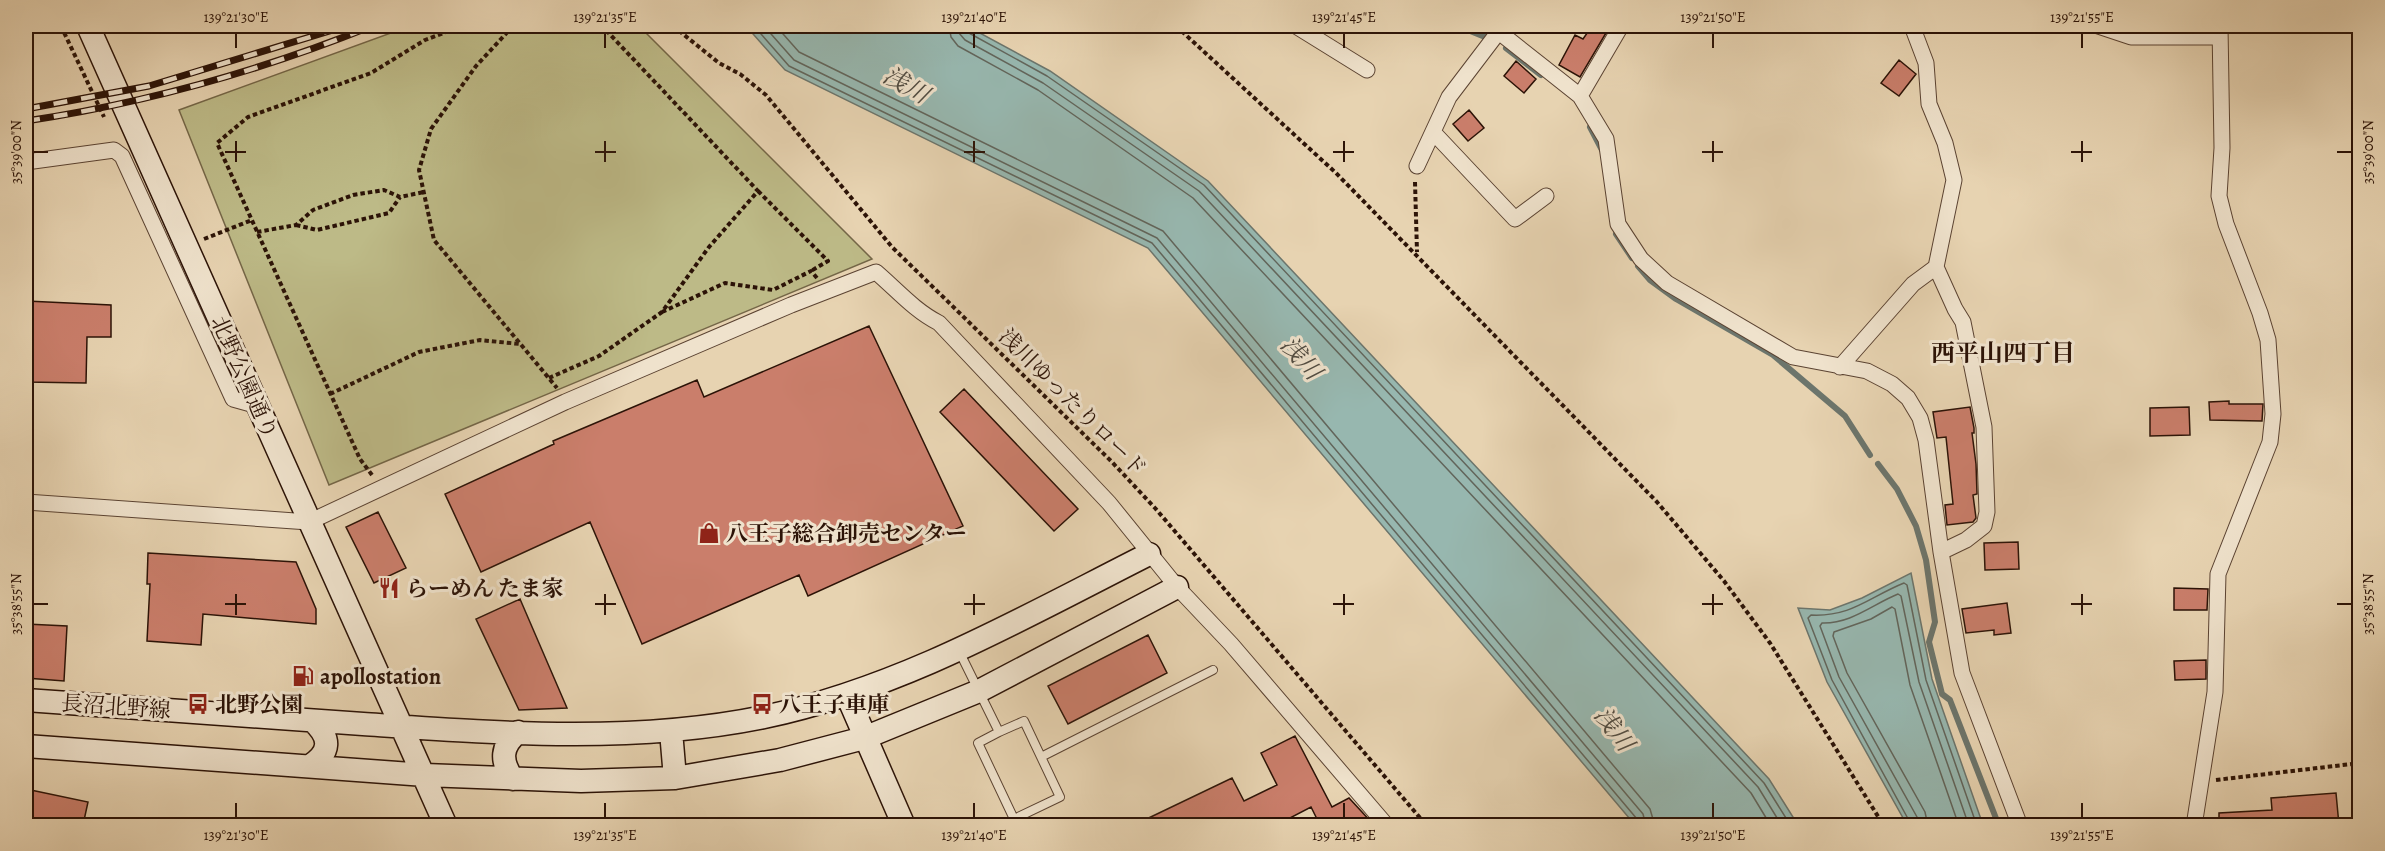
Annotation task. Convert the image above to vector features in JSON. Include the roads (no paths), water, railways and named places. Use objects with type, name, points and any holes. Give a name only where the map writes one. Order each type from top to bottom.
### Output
[{"type":"street","name":"北野公園通り","points":[[88,26],[309,522],[404,727]]},
{"type":"street","points":[[1296,26],[1367,70]]},
{"type":"street","points":[[1580,96],[1621,26]]},
{"type":"street","points":[[1912,26],[1926,63],[1929,104],[1945,142],[1954,180],[1936,267],[1955,309],[1964,322],[1984,427],[1987,512],[1984,526],[1966,540],[1941,552]]},
{"type":"street","points":[[2098,26],[2132,37],[2220,31],[2222,148],[2219,196],[2226,224],[2268,340],[2273,414],[2270,442],[2218,574],[2215,692],[2194,825]]},
{"type":"street","points":[[1417,166],[1449,97],[1499,28],[1580,96],[1606,139],[1618,224],[1641,259],[1667,283],[1793,357],[1867,371],[1892,384],[1908,398],[1920,418],[1926,440],[1941,552],[1962,673],[2020,825]]},
{"type":"street","points":[[1433,132],[1515,219],[1546,196]]},
{"type":"street","points":[[26,162],[114,150],[122,156],[233,399],[258,406]]},
{"type":"street","points":[[1840,367],[1913,284],[1936,267]]},
{"type":"street","points":[[26,502],[309,522],[565,402],[876,272],[905,296],[919,314],[939,323],[1109,503],[1177,587],[1252,668],[1387,825]]},
{"type":"street","name":"長沼北野線","points":[[26,700],[404,727],[574,735],[671,731],[766,716],[847,695],[959,651],[1149,554]]},
{"type":"street","name":"長沼北野線","points":[[26,746],[425,775],[581,781],[675,778],[780,760],[864,738],[979,691],[1177,587]]},
{"type":"street","points":[[847,695],[904,825]]},
{"type":"street","points":[[310,766],[322,758],[326,750],[322,729],[313,721]]},
{"type":"street","points":[[404,727],[446,825]]},
{"type":"street","points":[[671,731],[675,778]]},
{"type":"street","points":[[513,778],[506,768],[503,757],[506,746],[518,732]]},
{"type":"lane","points":[[959,651],[999,732]]},
{"type":"lane","points":[[1041,757],[1213,670]]},
{"type":"lane","points":[[1024,721],[1060,797],[1014,819],[978,743],[999,732],[1024,721]]},
{"type":"water","name":"浅川","points":[[746,26],[967,26],[1050,71],[1208,181],[1769,779],[1798,825],[1635,825],[1148,248],[785,70]]},
{"type":"water","points":[[1911,573],[1932,679],[1983,825],[1907,825],[1827,682],[1798,608],[1830,610],[1862,598]]},
{"type":"waterway","points":[[1458,26],[1485,37]]},
{"type":"waterway","points":[[1506,48],[1541,75]]},
{"type":"waterway","points":[[1590,127],[1602,150]]},
{"type":"waterway","points":[[1616,234],[1632,258]]},
{"type":"waterway","points":[[1638,266],[1650,280],[1676,299],[1773,355],[1845,416],[1870,455]]},
{"type":"waterway","points":[[1878,464],[1897,489],[1916,526],[1926,560],[1935,622],[1929,642],[1942,694],[1950,700],[1999,826]]},
{"type":"railway","points":[[26,109],[149,86],[346,26]]},
{"type":"railway","points":[[26,121],[115,105],[202,84],[288,57],[372,26]]},
{"type":"place","name":"八王子総合卸売センター","points":[[709,533]]},
{"type":"place","name":"らーめん たま家","points":[[389,588]]},
{"type":"place","name":"apollostation","points":[[303,676]]},
{"type":"place","name":"北野公園","points":[[198,704]]},
{"type":"place","name":"八王子車庫","points":[[762,704]]},
{"type":"district","name":"西平山四丁目","points":[[2003,353]]}]
